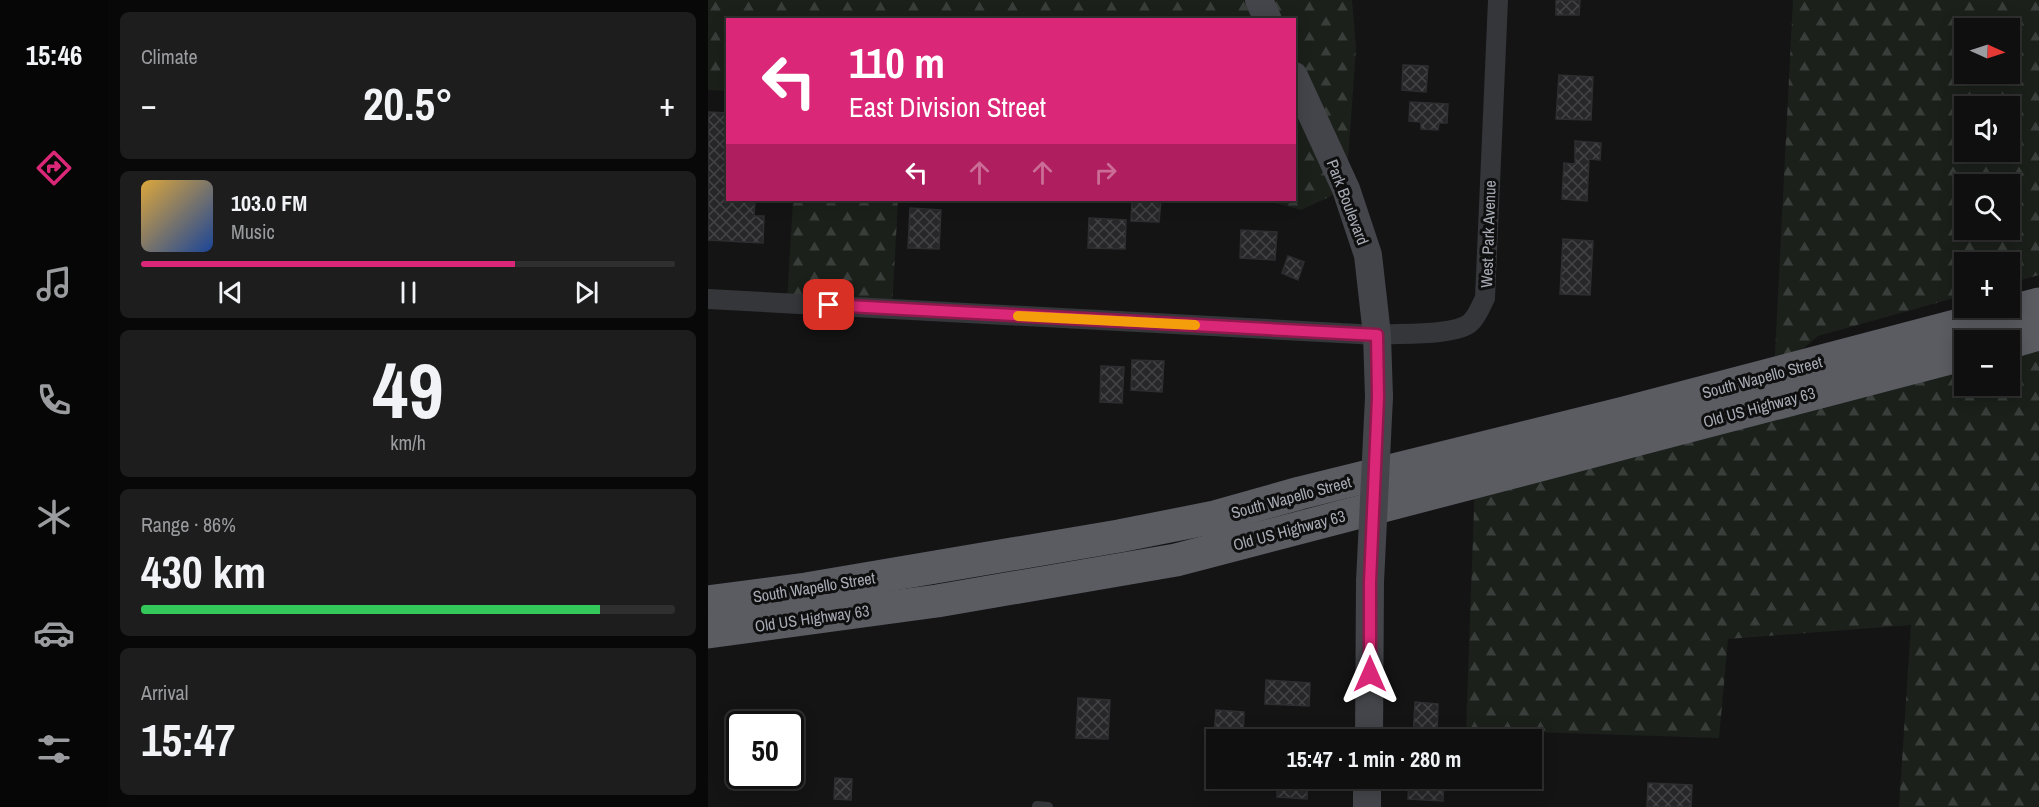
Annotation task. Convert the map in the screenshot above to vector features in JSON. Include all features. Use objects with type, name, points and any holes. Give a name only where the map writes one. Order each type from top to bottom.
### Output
[{"type":"highway","name":"South Wapello Street","points":[[708,602],[806,589],[1119,536],[1215,517],[1300,493],[1624,413],[2039,304]]},
{"type":"highway","points":[[2020,339],[2039,334]]},
{"type":"highway","name":"Old US Highway 63","points":[[708,632],[937,601],[1176,560],[1954,357]]},
{"type":"main road","points":[[1259,0],[1267,18]]},
{"type":"main road","name":"Park Boulevard","points":[[1296,80],[1346,189],[1368,255],[1377,335]]},
{"type":"main road","points":[[1369,729],[1370,582],[1378,397],[1377,335]]},
{"type":"main road","points":[[1366,807],[1367,789]]},
{"type":"street","name":"West Park Avenue","points":[[708,299],[1377,335],[1439,332],[1462,328],[1473,321],[1485,298],[1497,0]]},
{"type":"lane","points":[[1037,806],[1048,807]]},
{"type":"green space","points":[[708,0],[1352,0],[1356,48],[1346,189],[1301,210],[1267,201],[1296,201],[1296,18],[726,18],[726,91],[708,90]]},
{"type":"green space","points":[[1793,0],[2039,0],[2039,275],[2020,280],[2020,252],[1954,252],[1954,298],[1818,336],[1774,374]]},
{"type":"green space","points":[[793,201],[898,201],[892,309],[787,303]]},
{"type":"green space","points":[[2039,334],[2039,807],[1899,807],[1911,625],[1728,639],[1719,738],[1542,732],[1542,729],[1466,729],[1475,482],[1954,357],[1954,396],[2020,396],[2020,339]]},
{"type":"building","points":[[1556,0],[1580,0],[1579,15],[1556,15]]},
{"type":"building","points":[[1403,65],[1428,66],[1426,92],[1402,90]]},
{"type":"building","points":[[1559,75],[1593,77],[1591,120],[1556,119]]},
{"type":"building","points":[[1410,102],[1448,104],[1447,123],[1439,123],[1438,130],[1421,129],[1421,122],[1409,121]]},
{"type":"building","points":[[708,112],[726,113],[726,201],[755,201],[754,216],[764,216],[763,243],[708,240]]},
{"type":"building","points":[[1575,141],[1601,143],[1600,160],[1589,159],[1587,201],[1562,199],[1564,163],[1575,164]]},
{"type":"building","points":[[1132,201],[1161,201],[1159,222],[1131,221]]},
{"type":"building","points":[[910,208],[941,210],[939,249],[908,248]]},
{"type":"building","points":[[1089,218],[1126,220],[1125,249],[1088,248]]},
{"type":"building","points":[[1241,230],[1277,232],[1275,260],[1240,258]]},
{"type":"building","points":[[1563,239],[1593,241],[1590,295],[1560,294]]},
{"type":"building","points":[[1288,256],[1304,262],[1298,280],[1282,273]]},
{"type":"building","points":[[1132,360],[1164,361],[1162,392],[1131,390]]},
{"type":"building","points":[[1101,366],[1124,367],[1122,403],[1100,402]]},
{"type":"building","points":[[1266,680],[1310,683],[1309,706],[1265,704]]},
{"type":"building","points":[[1078,698],[1110,700],[1108,739],[1076,738]]},
{"type":"building","points":[[1415,702],[1438,704],[1437,729],[1414,729]]},
{"type":"building","points":[[1216,710],[1244,712],[1243,729],[1215,729]]},
{"type":"building","points":[[835,778],[852,779],[851,800],[834,799]]},
{"type":"building","points":[[1648,783],[1692,785],[1691,807],[1647,807]]},
{"type":"building","points":[[1277,789],[1307,789],[1307,799],[1277,797]]},
{"type":"building","points":[[1408,789],[1444,789],[1443,801],[1408,799]]},
{"type":"slow traffic","points":[[1018,316],[1195,325]]},
{"type":"route","points":[[829,305],[1377,335],[1378,397],[1370,582],[1370,674]]}]
